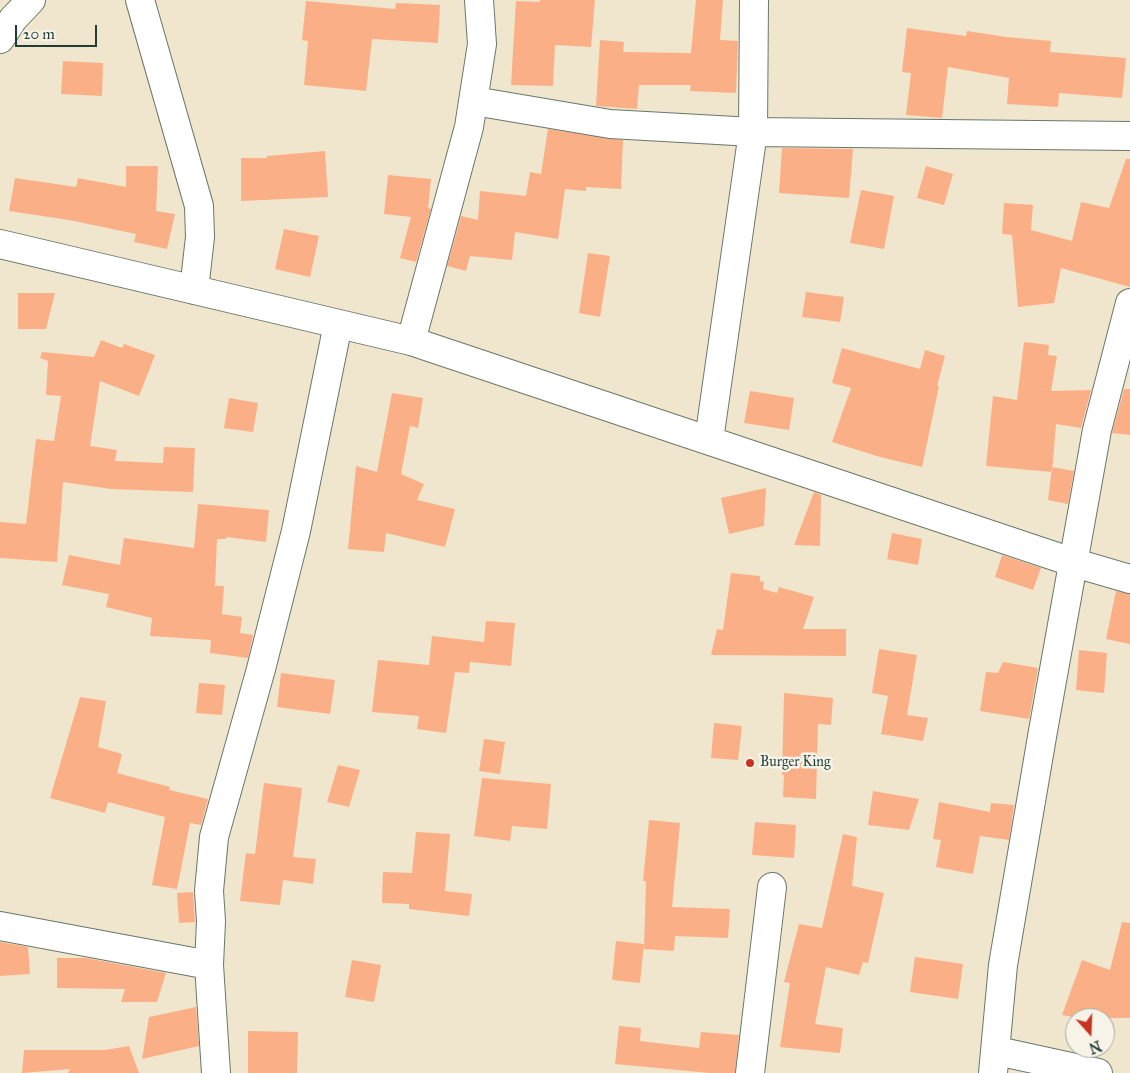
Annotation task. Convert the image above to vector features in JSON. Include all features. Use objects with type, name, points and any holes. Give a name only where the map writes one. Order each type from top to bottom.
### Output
[{"type":"street","points":[[0,39],[13,19],[31,0]]},
{"type":"street","points":[[140,0],[199,206],[200,237],[194,290]]},
{"type":"street","points":[[411,341],[469,127],[482,44],[479,0]]},
{"type":"street","points":[[709,440],[753,132],[754,0]]},
{"type":"street","points":[[474,101],[610,124],[753,132],[1130,136]]},
{"type":"street","points":[[0,244],[411,341],[1074,563],[1130,579]]},
{"type":"street","points":[[1098,1073],[995,1062],[1006,946],[1097,430],[1130,303]]},
{"type":"street","points":[[216,1073],[209,965],[211,921],[209,891],[214,837],[261,670],[296,532],[338,324]]},
{"type":"street","points":[[750,1073],[772,887]]},
{"type":"street","points":[[0,926],[209,965]]},
{"type":"building","points":[[540,0],[595,0],[591,47],[555,45],[553,86],[511,85],[516,1],[540,2]]},
{"type":"building","points":[[696,0],[723,0],[720,40],[738,41],[736,93],[690,91],[691,85],[639,85],[637,109],[596,106],[600,40],[624,42],[623,52],[691,53]]},
{"type":"building","points":[[306,1],[395,9],[396,3],[440,5],[438,43],[372,39],[366,91],[304,85],[308,41],[302,40]]},
{"type":"building","points":[[907,28],[966,36],[967,31],[1051,41],[1050,52],[1126,58],[1122,98],[1059,93],[1058,107],[1007,104],[1009,78],[948,67],[942,118],[906,115],[911,73],[902,72]]},
{"type":"building","points":[[63,61],[103,63],[102,96],[61,94]]},
{"type":"building","points":[[548,129],[623,140],[621,189],[586,187],[586,191],[565,189],[558,239],[515,232],[512,260],[470,256],[466,271],[447,266],[461,216],[478,220],[480,191],[526,196],[530,172],[541,174]]},
{"type":"building","points":[[782,148],[853,149],[849,198],[779,193]]},
{"type":"building","points":[[325,151],[328,197],[241,201],[241,158],[267,158],[267,156]]},
{"type":"building","points":[[1126,159],[1130,159],[1130,287],[1061,268],[1054,303],[1018,307],[1012,235],[1002,234],[1004,203],[1033,205],[1031,230],[1072,241],[1081,202],[1109,208]]},
{"type":"building","points":[[126,166],[158,166],[156,211],[175,214],[167,249],[134,242],[136,234],[69,220],[9,211],[15,178],[76,187],[78,178],[126,187]]},
{"type":"building","points":[[926,166],[953,174],[944,205],[917,198]]},
{"type":"building","points":[[388,175],[431,179],[428,208],[431,209],[416,262],[400,258],[411,217],[384,214]]},
{"type":"building","points":[[861,190],[894,196],[884,249],[850,243]]},
{"type":"building","points":[[284,229],[319,236],[310,277],[275,269]]},
{"type":"building","points":[[588,253],[610,256],[600,317],[579,313]]},
{"type":"building","points":[[806,292],[844,297],[840,322],[802,317]]},
{"type":"building","points":[[18,293],[55,293],[46,329],[18,329]]},
{"type":"building","points":[[101,340],[122,348],[124,344],[155,355],[139,396],[100,381],[90,446],[117,450],[115,461],[163,463],[164,447],[195,448],[193,492],[111,489],[63,482],[57,562],[0,558],[0,522],[26,524],[36,439],[54,441],[61,396],[46,395],[48,361],[40,358],[42,352],[94,357]]},
{"type":"building","points":[[1024,342],[1049,345],[1048,355],[1057,356],[1051,391],[1091,390],[1081,428],[1056,424],[1052,472],[986,466],[993,396],[1017,400]]},
{"type":"building","points":[[842,348],[920,369],[925,350],[945,356],[937,386],[939,386],[922,467],[880,457],[832,442],[851,388],[832,383]]},
{"type":"building","points":[[1124,389],[1130,389],[1130,435],[1112,433]]},
{"type":"building","points":[[750,391],[794,398],[789,430],[744,423]]},
{"type":"building","points":[[392,393],[423,398],[418,428],[410,426],[401,474],[424,484],[417,500],[455,509],[445,547],[386,533],[384,552],[348,549],[356,466],[377,472]]},
{"type":"building","points":[[229,398],[258,403],[253,432],[224,428]]},
{"type":"building","points":[[1052,467],[1074,471],[1068,504],[1048,500]]},
{"type":"building","points":[[766,488],[764,526],[729,534],[721,498]]},
{"type":"building","points":[[814,492],[821,495],[820,546],[794,545]]},
{"type":"building","points":[[198,504],[269,510],[266,542],[226,537],[226,539],[217,539],[215,586],[224,586],[222,614],[242,617],[240,633],[253,635],[248,658],[210,653],[211,640],[150,636],[152,618],[106,607],[109,594],[62,585],[69,555],[120,565],[124,538],[194,548]]},
{"type":"building","points":[[892,533],[922,539],[918,565],[887,559]]},
{"type":"building","points":[[1002,555],[1041,568],[1033,590],[995,577]]},
{"type":"building","points":[[731,573],[760,576],[760,581],[764,582],[763,589],[777,593],[779,587],[814,597],[803,629],[846,629],[846,656],[711,655],[717,629],[723,630]]},
{"type":"building","points":[[1116,591],[1130,594],[1130,644],[1106,639]]},
{"type":"building","points":[[486,621],[515,623],[511,666],[470,662],[469,673],[455,672],[446,733],[417,729],[419,716],[372,712],[378,660],[429,665],[432,636],[484,642]]},
{"type":"building","points":[[879,649],[917,655],[907,715],[928,718],[923,741],[881,734],[888,696],[872,693]]},
{"type":"building","points":[[1079,650],[1107,653],[1104,693],[1076,690]]},
{"type":"building","points":[[1003,662],[1038,668],[1029,719],[980,711],[986,672],[998,673]]},
{"type":"building","points":[[281,673],[335,680],[330,714],[277,707]]},
{"type":"building","points":[[199,683],[225,685],[222,715],[196,713]]},
{"type":"building","points":[[784,693],[833,698],[831,725],[818,724],[816,799],[783,797]]},
{"type":"building","points":[[80,697],[106,701],[98,747],[122,754],[117,773],[170,787],[169,790],[208,799],[201,825],[190,823],[177,889],[152,885],[165,817],[108,802],[105,813],[50,798]]},
{"type":"building","points":[[714,723],[742,726],[738,760],[711,758]]},
{"type":"building","points":[[484,739],[505,742],[500,774],[479,771]]},
{"type":"building","points":[[338,765],[360,770],[349,807],[327,802]]},
{"type":"building","points":[[482,778],[551,784],[547,829],[512,826],[510,841],[474,836]]},
{"type":"building","points":[[264,783],[302,788],[293,857],[316,859],[313,884],[283,880],[280,905],[240,901],[246,853],[255,854]]},
{"type":"building","points":[[873,791],[919,799],[909,830],[868,825]]},
{"type":"building","points":[[939,802],[990,812],[991,803],[1014,805],[1009,840],[980,836],[973,874],[936,867],[941,840],[933,839]]},
{"type":"building","points":[[649,820],[680,823],[672,907],[730,909],[728,938],[675,936],[674,951],[644,949],[646,881],[643,881]]},
{"type":"building","points":[[755,822],[796,825],[794,858],[752,855]]},
{"type":"building","points":[[416,832],[450,834],[445,891],[472,894],[469,916],[409,909],[409,904],[382,903],[383,872],[412,873]]},
{"type":"building","points":[[843,834],[857,837],[852,886],[884,893],[868,963],[863,962],[859,975],[826,967],[815,1024],[843,1028],[840,1053],[780,1047],[790,983],[784,982],[799,924],[822,928]]},
{"type":"building","points":[[193,892],[195,922],[179,923],[177,893]]},
{"type":"building","points":[[1122,922],[1130,923],[1130,1018],[1115,1018],[1115,1008],[1065,1008],[1065,1016],[1062,1015],[1082,960],[1110,970]]},
{"type":"building","points":[[616,941],[644,944],[640,983],[612,980]]},
{"type":"building","points":[[0,942],[28,947],[30,974],[0,976]]},
{"type":"building","points":[[915,957],[963,964],[958,999],[910,992]]},
{"type":"building","points":[[57,958],[86,958],[166,973],[157,1002],[121,1002],[125,989],[57,988]]},
{"type":"building","points":[[352,960],[381,965],[374,1002],[345,997]]},
{"type":"building","points":[[196,1007],[199,1046],[142,1059],[149,1017]]},
{"type":"building","points":[[619,1026],[641,1028],[640,1041],[699,1048],[701,1032],[739,1035],[735,1073],[710,1073],[615,1064]]},
{"type":"building","points":[[248,1031],[298,1032],[297,1073],[248,1073]]},
{"type":"building","points":[[129,1046],[139,1073],[68,1073],[70,1069],[22,1073],[24,1050],[105,1050]]},
{"type":"place","name":"Burger King","points":[[750,763]]}]
